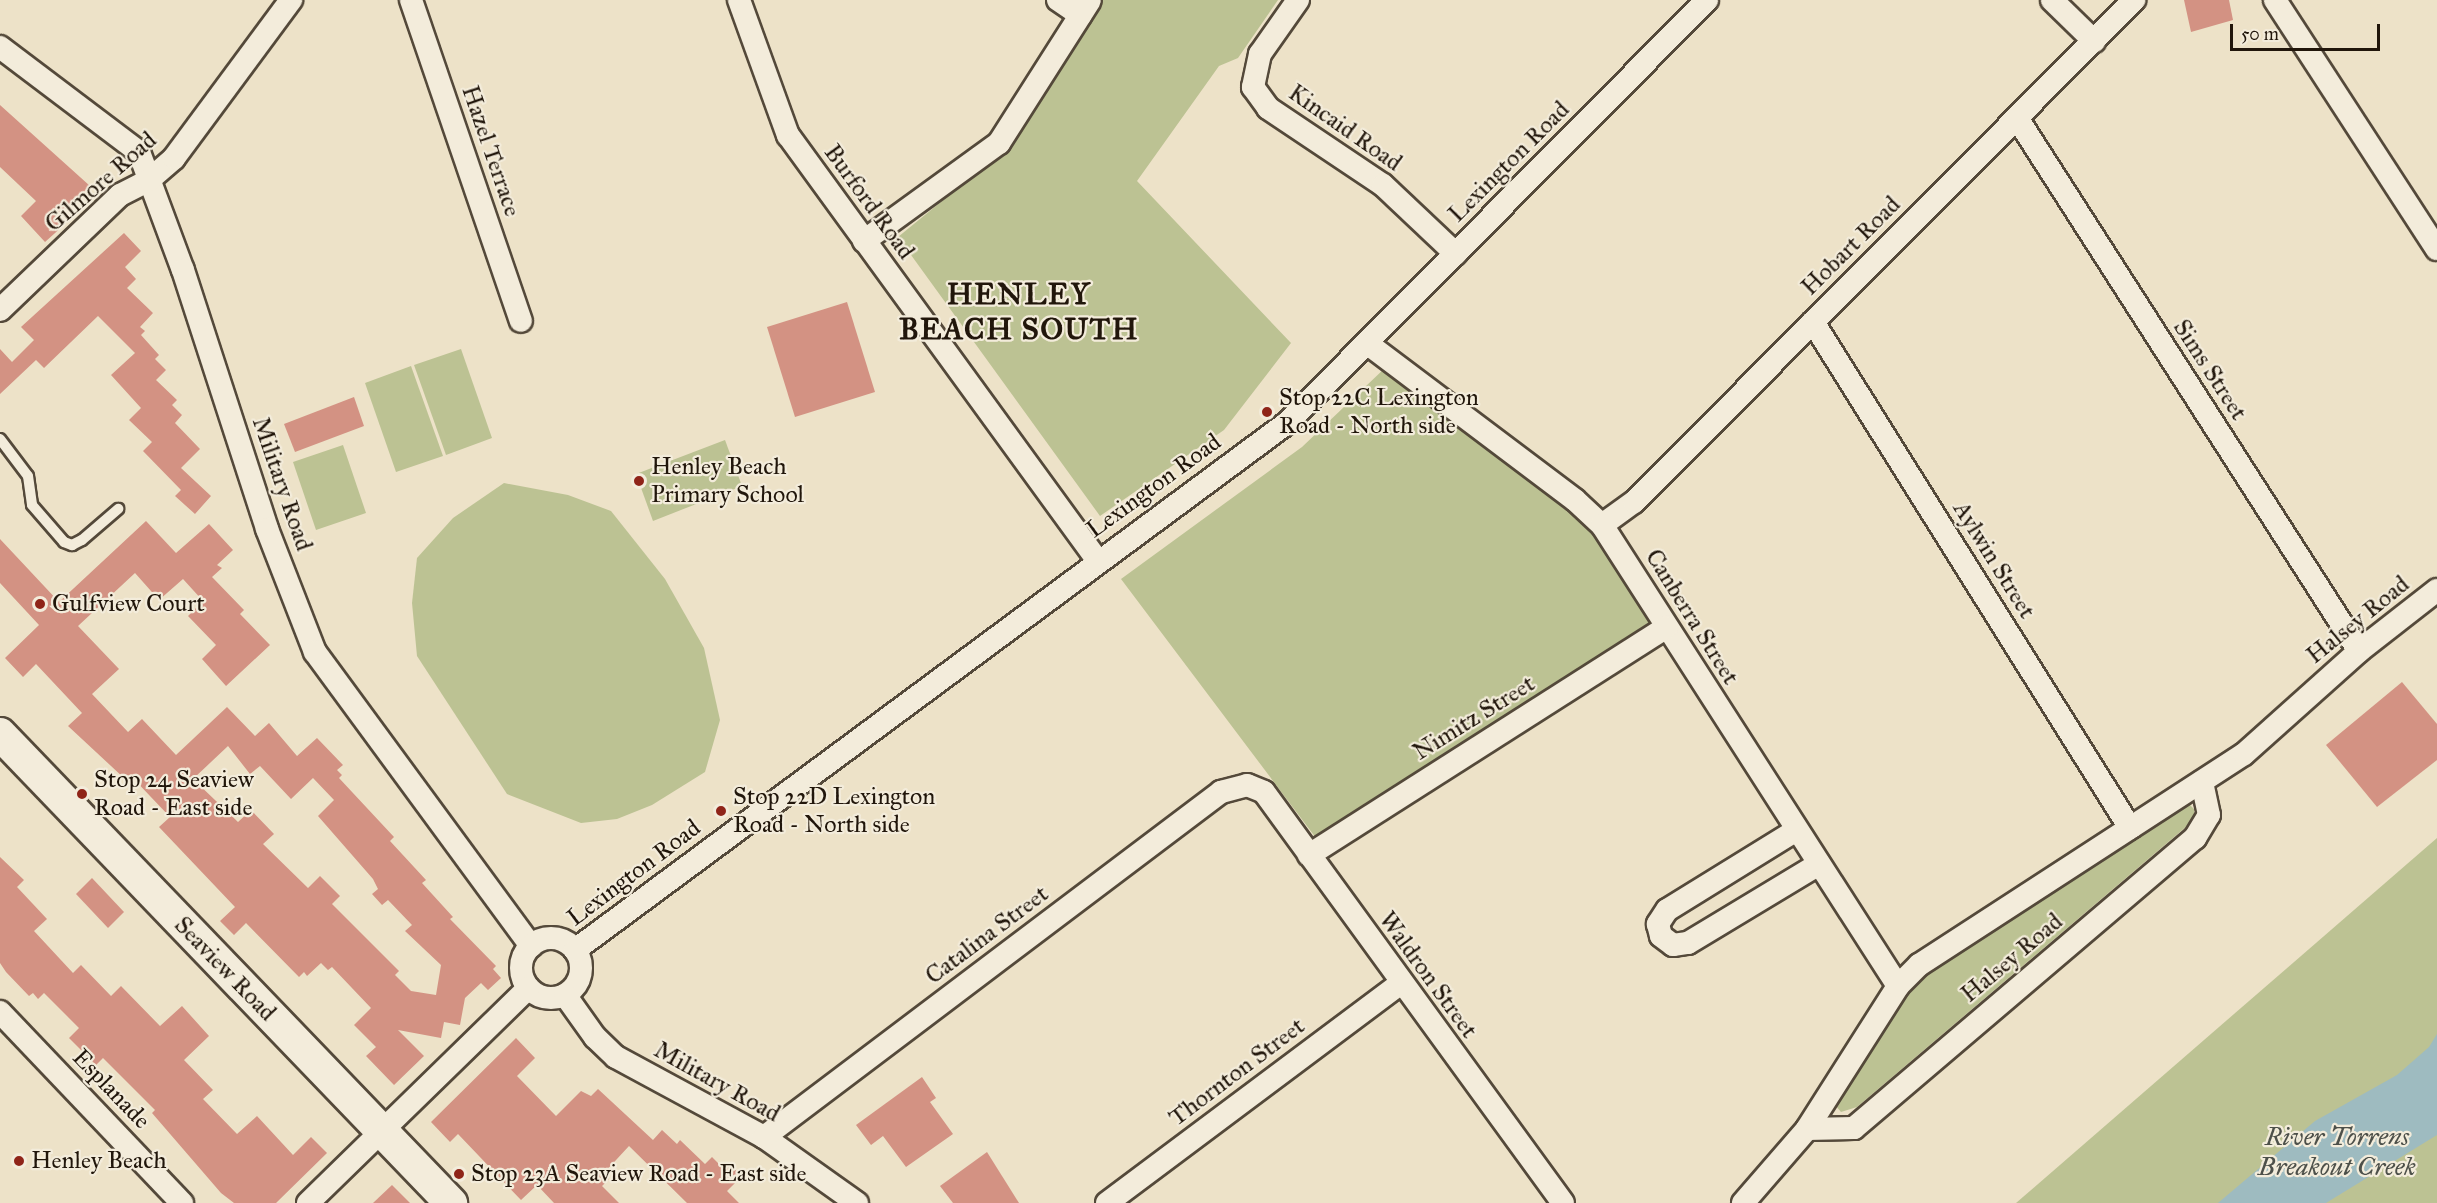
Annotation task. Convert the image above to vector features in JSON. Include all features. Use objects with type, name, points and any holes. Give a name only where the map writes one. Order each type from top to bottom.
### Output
[{"type":"main road","name":"Seaview Road","points":[[0,734],[380,1132],[451,1203]]},
{"type":"street","name":"Gilmore Road","points":[[0,310],[120,195],[149,180],[174,158],[291,0]]},
{"type":"street","name":"Hazel Terrace","points":[[411,0],[521,321]]},
{"type":"street","name":"Burford Road","points":[[739,0],[788,135],[1098,561]]},
{"type":"street","points":[[864,241],[999,143],[1085,8],[1058,0]]},
{"type":"street","name":"Kincaid Road","points":[[1298,0],[1260,54],[1252,87],[1268,108],[1383,185],[1456,254]]},
{"type":"street","name":"Lexington Road","points":[[575,950],[1287,423],[1368,344],[1707,0]]},
{"type":"street","points":[[2052,0],[2094,40]]},
{"type":"street","name":"Hobart Road","points":[[1602,525],[1634,502],[2134,0]]},
{"type":"street","points":[[2275,0],[2437,249]]},
{"type":"street","name":"Military Road","points":[[0,46],[139,152],[183,270],[267,530],[315,652],[531,946]]},
{"type":"street","name":"Sims Street","points":[[2017,118],[2359,651]]},
{"type":"street","name":"Aylwin Street","points":[[1814,322],[2130,828]]},
{"type":"street","name":"Canberra Street","points":[[1368,344],[1602,525],[1795,831],[1898,986]]},
{"type":"street","name":"Halsey Road","points":[[1743,1203],[1808,1129],[1898,986],[1919,965],[2244,754],[2359,651],[2437,591]]},
{"type":"street","name":"Nimitz Street","points":[[1309,855],[1667,627]]},
{"type":"street","name":"Halsey Road","points":[[1808,1129],[1854,1128],[2195,838],[2209,815],[2202,782]]},
{"type":"street","name":"Waldron Street","points":[[1246,784],[1264,792],[1555,1200]]},
{"type":"street","name":"Catalina Street","points":[[764,1137],[1221,792],[1246,784]]},
{"type":"street","points":[[1795,831],[1667,910],[1658,924],[1661,936],[1673,945],[1688,943],[1819,864]]},
{"type":"street","points":[[558,939],[575,950],[581,968],[580,979],[566,995],[546,998],[528,988],[521,967],[531,946],[541,940],[558,939]]},
{"type":"street","name":"Thornton Street","points":[[1107,1203],[1400,984]]},
{"type":"street","points":[[308,1203],[528,988]]},
{"type":"street","name":"Military Road","points":[[566,995],[595,1037],[616,1057],[764,1137],[857,1203]]},
{"type":"street","name":"Esplanade","points":[[0,1012],[182,1203]]},
{"type":"lane","points":[[0,439],[28,476],[32,505],[64,543],[72,545],[82,540],[118,509]]},
{"type":"green space","points":[[1103,0],[1278,0],[1238,58],[1219,66],[1137,181],[1291,343],[1224,430],[1100,516],[898,237],[1008,147]]},
{"type":"green space","points":[[461,349],[492,438],[446,455],[414,365]]},
{"type":"green space","points":[[411,366],[443,456],[396,472],[365,383]]},
{"type":"green space","points":[[1386,367],[1584,518],[1651,623],[1316,838],[1121,579],[1302,447]]},
{"type":"green space","points":[[725,440],[742,486],[653,521],[636,474]]},
{"type":"green space","points":[[343,445],[366,513],[316,530],[293,462]]},
{"type":"green space","points":[[504,483],[568,495],[611,511],[665,579],[704,648],[720,720],[705,772],[652,805],[617,819],[581,823],[507,794],[417,656],[412,603],[417,558],[453,518]]},
{"type":"green space","points":[[2185,800],[2194,809],[2194,819],[2187,826],[1857,1107],[1841,1112],[1835,1105],[1923,971]]},
{"type":"green space","points":[[2437,838],[2437,1203],[2016,1203]]},
{"type":"water","name":"River Torrens Breakout Creek","points":[[2437,1034],[2437,1135],[2326,1203],[2218,1203],[2315,1121],[2397,1075],[2429,1047]]},
{"type":"building","points":[[2184,0],[2229,0],[2233,20],[2191,32]]},
{"type":"building","points":[[0,105],[90,186],[57,217],[64,225],[45,242],[21,216],[36,201],[0,167]]},
{"type":"building","points":[[124,233],[141,251],[125,267],[136,279],[127,288],[153,313],[140,327],[145,331],[141,335],[159,355],[155,359],[166,370],[156,380],[177,400],[172,405],[182,415],[175,423],[200,449],[181,468],[211,496],[195,514],[175,496],[181,490],[143,451],[152,442],[129,420],[141,408],[111,375],[135,353],[98,316],[44,368],[36,360],[0,394],[0,349],[12,362],[34,340],[21,327]]},
{"type":"building","points":[[847,302],[875,392],[795,417],[767,327]]},
{"type":"building","points":[[354,397],[364,426],[295,452],[284,424]]},
{"type":"building","points":[[146,521],[176,553],[209,524],[233,550],[217,565],[222,568],[212,577],[244,610],[240,614],[270,645],[226,686],[202,659],[216,645],[188,616],[203,601],[183,579],[159,600],[135,573],[78,626],[119,669],[92,694],[128,732],[142,719],[176,755],[227,707],[255,736],[269,723],[297,756],[317,738],[343,765],[337,770],[342,775],[339,778],[394,837],[390,841],[426,880],[422,883],[453,917],[450,919],[496,966],[493,969],[501,978],[488,990],[481,983],[465,998],[460,1025],[444,1022],[441,1038],[398,1030],[424,1056],[394,1085],[366,1056],[376,1047],[354,1025],[371,1008],[332,967],[328,970],[321,963],[307,976],[304,972],[299,977],[246,923],[234,935],[220,921],[235,907],[159,827],[170,817],[130,775],[125,779],[68,726],[82,713],[36,664],[23,677],[5,658],[39,625],[0,583],[0,539],[59,602]],"holes":[[[228,746],[250,774],[260,766],[291,799],[313,778],[334,800],[318,816],[373,879],[378,889],[372,894],[382,905],[388,900],[412,925],[405,931],[441,965],[436,995],[411,991],[395,975],[399,971],[332,904],[340,896],[320,876],[308,888],[263,844],[274,834],[251,810],[238,822],[193,779]]]},
{"type":"building","points":[[2402,682],[2437,724],[2437,760],[2377,807],[2326,745]]},
{"type":"building","points":[[0,857],[24,880],[17,887],[47,919],[34,931],[73,973],[81,965],[111,996],[121,986],[160,1026],[182,1006],[209,1036],[184,1060],[213,1090],[203,1099],[237,1134],[257,1116],[293,1155],[311,1137],[327,1153],[276,1203],[234,1203],[221,1193],[152,1113],[155,1110],[103,1058],[96,1065],[69,1038],[79,1028],[44,993],[38,999],[33,993],[29,996],[6,972],[0,963]]},
{"type":"building","points":[[92,878],[124,912],[108,928],[76,894]]},
{"type":"building","points":[[516,1038],[535,1058],[517,1076],[556,1116],[581,1091],[591,1096],[598,1089],[653,1140],[662,1130],[677,1144],[680,1140],[705,1164],[712,1157],[723,1168],[728,1163],[742,1176],[727,1191],[739,1203],[687,1203],[629,1146],[604,1173],[609,1179],[602,1186],[619,1203],[554,1203],[537,1185],[521,1200],[458,1134],[450,1142],[431,1122]]},
{"type":"building","points":[[922,1077],[936,1098],[930,1102],[953,1134],[906,1167],[883,1136],[871,1145],[856,1125]]},
{"type":"building","points":[[987,1152],[1019,1203],[953,1203],[940,1186]]},
{"type":"building","points":[[392,1185],[410,1203],[373,1203]]},
{"type":"place","name":"Stop 22C Lexington Road - North side","points":[[1267,412]]},
{"type":"place","name":"Henley Beach Primary School","points":[[639,481]]},
{"type":"place","name":"Gulfview Court","points":[[40,604]]},
{"type":"place","name":"Stop 24 Seaview Road - East side","points":[[82,794]]},
{"type":"place","name":"Stop 22D Lexington Road - North side","points":[[721,811]]},
{"type":"place","name":"Henley Beach","points":[[19,1161]]},
{"type":"place","name":"Stop 23A Seaview Road - East side","points":[[459,1174]]},
{"type":"district","name":"HENLEY BEACH SOUTH","points":[[1019,311]]}]
